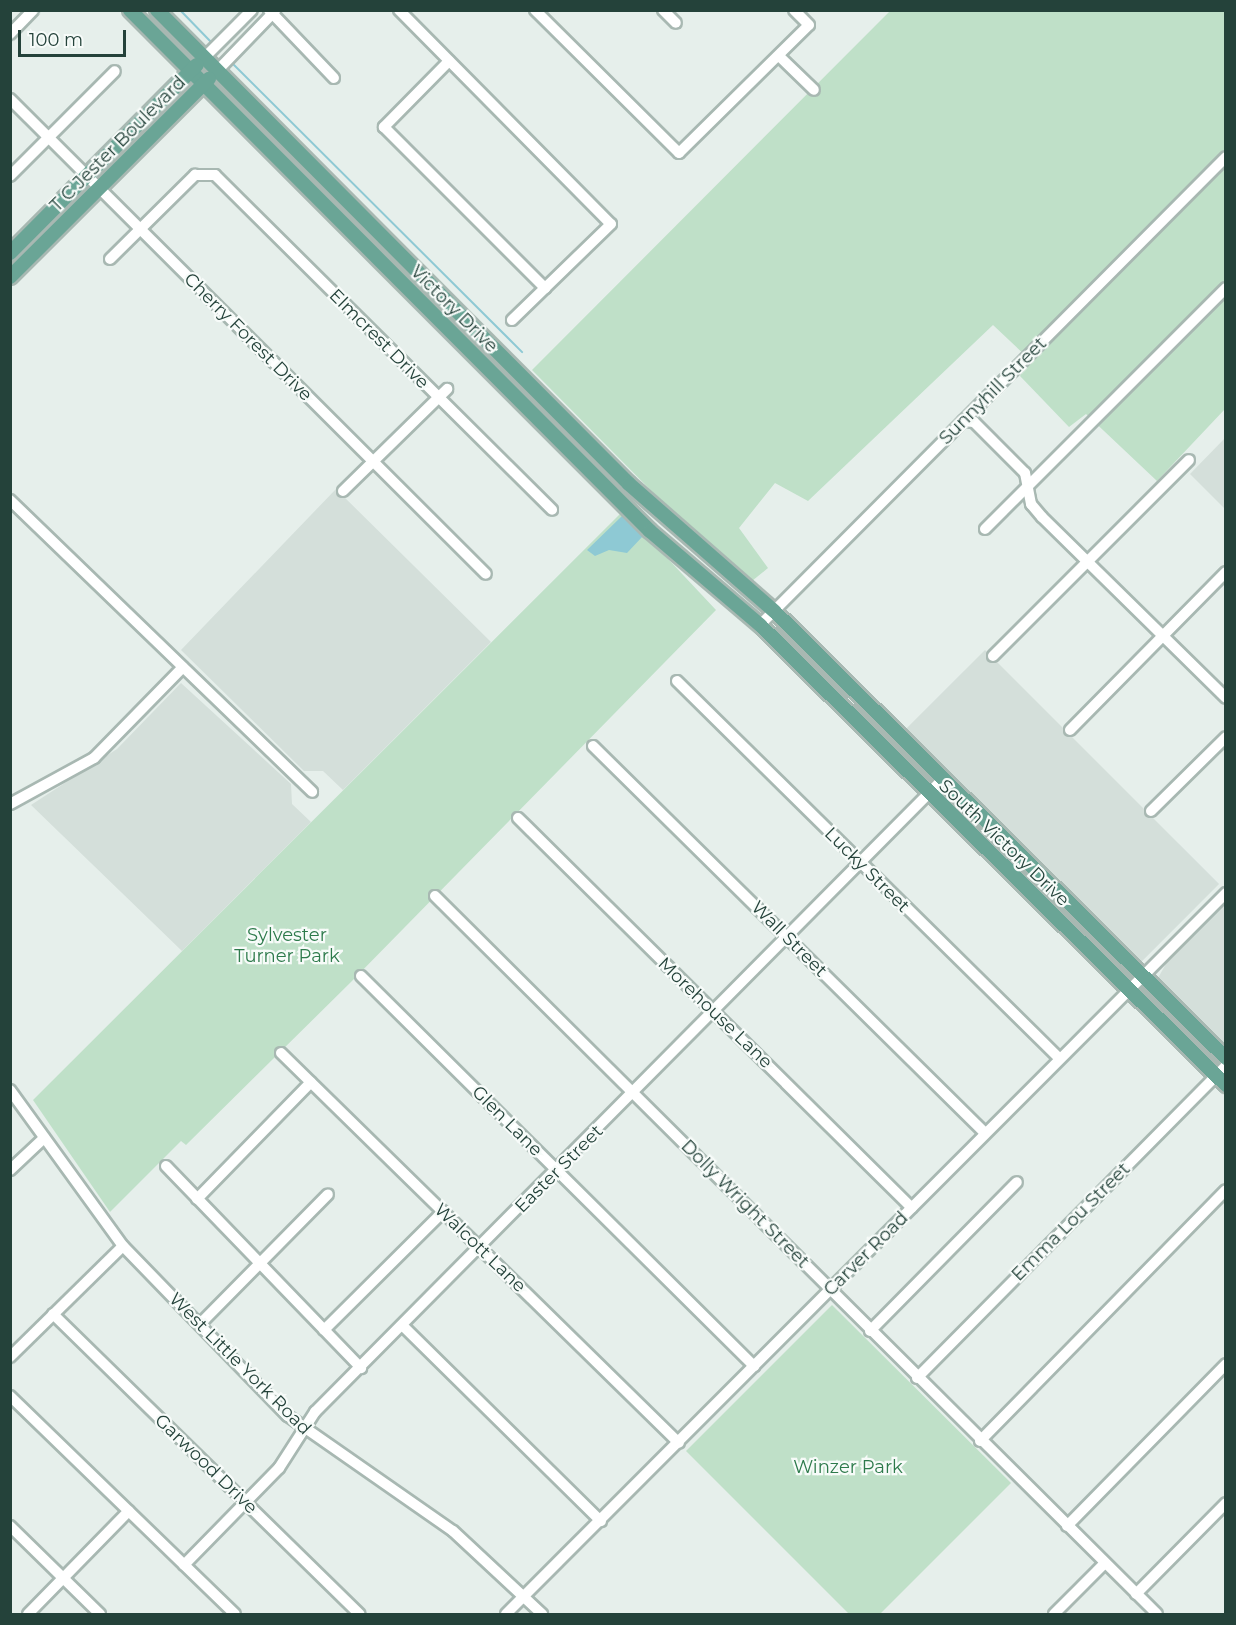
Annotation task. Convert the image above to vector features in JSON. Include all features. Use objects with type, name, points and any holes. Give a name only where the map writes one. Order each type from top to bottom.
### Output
[{"type":"main road","name":"Victory Drive","points":[[130,10],[616,497],[760,625]]},
{"type":"main road","name":"Victory Drive","points":[[157,10],[221,67],[352,207],[629,484],[774,611]]},
{"type":"main road","name":"T C Jester Boulevard","points":[[10,253],[208,55]]},
{"type":"main road","name":"T C Jester Boulevard","points":[[10,277],[221,67]]},
{"type":"main road","points":[[339,220],[352,207]]},
{"type":"main road","points":[[478,359],[491,346]]},
{"type":"main road","points":[[616,497],[629,484]]},
{"type":"main road","name":"South Victory Drive","points":[[774,611],[1226,1058]]},
{"type":"main road","name":"South Victory Drive","points":[[760,625],[1127,989],[1222,1075]]},
{"type":"main road","points":[[1026,889],[1040,874]]},
{"type":"street","points":[[10,34],[33,10]]},
{"type":"street","name":"T C Jester Boulevard","points":[[208,55],[252,10]]},
{"type":"street","points":[[399,10],[610,224],[512,320]]},
{"type":"street","points":[[535,10],[679,153],[780,57],[809,25],[794,10]]},
{"type":"street","points":[[663,10],[676,23]]},
{"type":"street","points":[[272,12],[334,78]]},
{"type":"street","name":"T C Jester Boulevard","points":[[221,67],[272,12]]},
{"type":"street","points":[[780,57],[814,90]]},
{"type":"street","points":[[449,61],[384,127],[545,288]]},
{"type":"street","points":[[10,176],[115,71]]},
{"type":"street","name":"Cherry Forest Drive","points":[[10,99],[141,228],[373,464],[486,574]]},
{"type":"street","name":"Sunnyhill Street","points":[[760,625],[1226,157]]},
{"type":"street","name":"Elmcrest Drive","points":[[141,228],[195,175],[205,171],[552,510]]},
{"type":"street","points":[[110,259],[141,228]]},
{"type":"street","points":[[985,530],[1226,288]]},
{"type":"street","points":[[344,491],[447,389]]},
{"type":"street","points":[[963,421],[974,422],[1025,473],[1031,504],[1226,698]]},
{"type":"street","points":[[993,656],[1089,563],[1189,460]]},
{"type":"street","points":[[10,500],[312,792]]},
{"type":"street","points":[[1070,730],[1226,572]]},
{"type":"street","points":[[10,804],[94,758],[183,667]]},
{"type":"street","name":"Lucky Street","points":[[677,681],[1059,1058]]},
{"type":"street","points":[[1150,811],[1226,737]]},
{"type":"street","name":"Wall Street","points":[[593,746],[985,1133]]},
{"type":"street","name":"Easter Street","points":[[184,1565],[279,1468],[303,1429],[361,1368],[943,779]]},
{"type":"street","name":"Morehouse Lane","points":[[518,818],[912,1208]]},
{"type":"street","name":"Carver Road","points":[[506,1614],[1226,892]]},
{"type":"street","name":"Dolly Wright Street","points":[[435,896],[1156,1614]]},
{"type":"street","name":"Glen Lane","points":[[361,976],[754,1366]]},
{"type":"street","name":"Walcott Lane","points":[[281,1053],[679,1443]]},
{"type":"street","name":"Emma Lou Street","points":[[917,1378],[1222,1075]]},
{"type":"street","points":[[197,1198],[311,1082]]},
{"type":"street","name":"West Little York Road","points":[[10,1090],[123,1246],[303,1429],[453,1531],[542,1614]]},
{"type":"street","points":[[10,1170],[44,1138]]},
{"type":"street","points":[[166,1166],[361,1368]]},
{"type":"street","points":[[870,1331],[1017,1182]]},
{"type":"street","points":[[980,1441],[1226,1190]]},
{"type":"street","points":[[200,1324],[328,1194]]},
{"type":"street","points":[[324,1330],[443,1212]]},
{"type":"street","points":[[10,1357],[123,1246]]},
{"type":"street","name":"Garwood Drive","points":[[53,1314],[359,1614]]},
{"type":"street","points":[[403,1326],[601,1521]]},
{"type":"street","points":[[1067,1526],[1226,1364]]},
{"type":"street","points":[[10,1396],[235,1614]]},
{"type":"street","points":[[1136,1594],[1226,1503]]},
{"type":"street","points":[[28,1614],[129,1511]]},
{"type":"street","points":[[10,1526],[100,1614]]},
{"type":"street","points":[[1054,1614],[1105,1563]]},
{"type":"shaded area","points":[[1225,438],[1225,509],[1190,474]]},
{"type":"shaded area","points":[[336,489],[491,642],[343,790],[323,771],[304,771],[181,650]]},
{"type":"shaded area","points":[[985,650],[1219,884],[1138,965],[904,731]]},
{"type":"shaded area","points":[[181,683],[291,784],[292,804],[311,822],[182,951],[31,805],[117,749]]},
{"type":"shaded area","points":[[1225,903],[1225,1047],[1158,978],[1167,962]]},
{"type":"green space","points":[[890,11],[1225,11],[1225,409],[1157,481],[1086,414],[1069,427],[1020,376],[1029,359],[993,325],[808,501],[775,483],[739,528],[768,568],[752,581],[691,531],[532,370]]},
{"type":"green space","name":"Sylvester Turner Park","points":[[623,511],[716,610],[351,982],[186,1145],[181,1141],[110,1212],[33,1100]]},
{"type":"green space","name":"Winzer Park","points":[[832,1305],[1011,1483],[880,1614],[849,1614],[686,1451]]},
{"type":"water","points":[[622,516],[643,536],[627,553],[609,550],[595,556],[587,550]]},
{"type":"waterway","points":[[180,10],[212,43]]},
{"type":"waterway","points":[[231,62],[522,352]]}]
